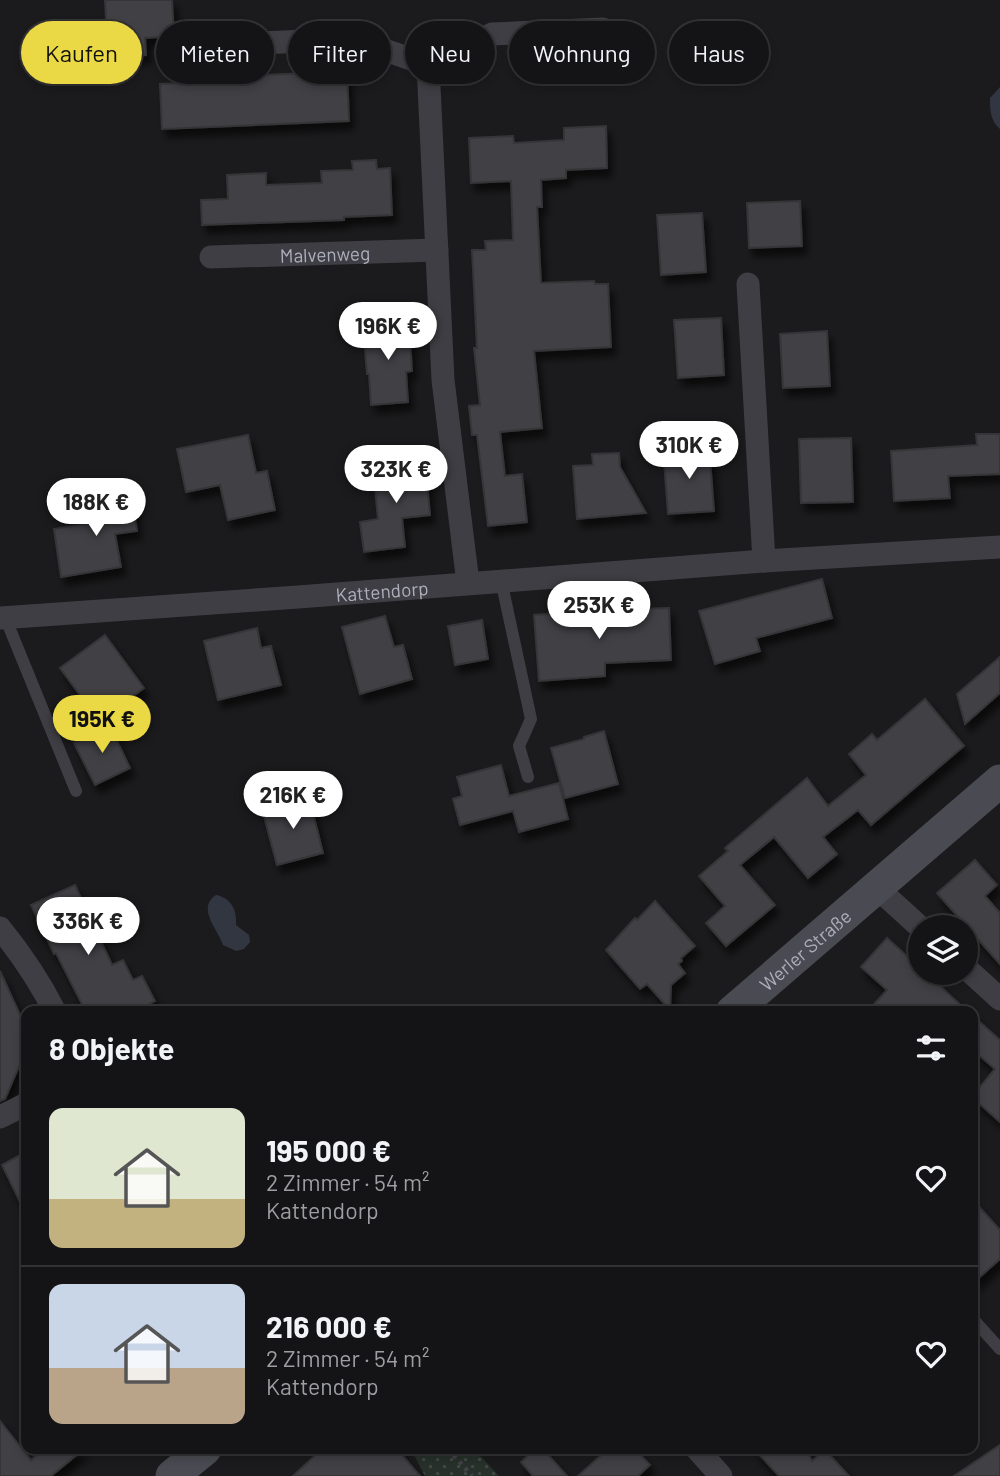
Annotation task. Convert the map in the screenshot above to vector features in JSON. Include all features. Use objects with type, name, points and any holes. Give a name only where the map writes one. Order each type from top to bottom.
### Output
[{"type":"main road","name":"Werler Straße","points":[[739,1006],[1000,782]]},
{"type":"main road","points":[[172,1476],[199,1454]]},
{"type":"street","points":[[274,42],[353,39],[405,57]]},
{"type":"street","points":[[429,84],[443,380],[468,583]]},
{"type":"street","name":"Malvenweg","points":[[211,257],[437,250]]},
{"type":"street","points":[[748,284],[764,561]]},
{"type":"street","name":"Kattendorp","points":[[3,617],[764,561],[1000,547]]},
{"type":"street","points":[[876,887],[908,916]]},
{"type":"street","points":[[0,929],[38,981],[52,1006]]},
{"type":"street","points":[[978,979],[1000,999]]},
{"type":"street","points":[[0,1117],[21,1106]]},
{"type":"street","points":[[701,1454],[721,1476]]},
{"type":"lane","points":[[502,580],[531,719],[519,746],[528,777]]},
{"type":"lane","points":[[3,617],[76,791]]},
{"type":"lane","points":[[978,1325],[1000,1349]]},
{"type":"path","points":[[452,1454],[472,1476]]},
{"type":"shaded area","points":[[1000,87],[1000,129],[992,119],[990,98]]},
{"type":"shaded area","points":[[216,895],[230,902],[236,915],[236,925],[249,935],[250,942],[244,949],[236,951],[223,945],[208,913],[210,900]]},
{"type":"shaded area","points":[[414,1454],[479,1454],[499,1476],[425,1476]]},
{"type":"building","points":[[105,0],[172,0],[173,21],[156,21],[156,37],[145,38],[146,55],[142,55],[142,21],[106,21]]},
{"type":"building","points":[[288,74],[288,84],[348,84],[349,121],[162,129],[160,84],[274,84],[274,75]]},
{"type":"building","points":[[606,126],[607,168],[566,170],[566,178],[541,180],[542,207],[537,207],[541,283],[594,281],[595,284],[608,284],[611,347],[534,351],[542,428],[500,432],[505,476],[522,474],[527,522],[488,526],[477,435],[472,435],[469,406],[480,405],[474,348],[477,348],[472,250],[486,250],[485,241],[513,240],[511,181],[471,183],[469,138],[513,136],[514,143],[564,140],[564,128]]},
{"type":"building","points":[[376,160],[377,169],[390,168],[392,215],[344,217],[344,220],[202,225],[201,200],[228,199],[227,175],[266,173],[266,185],[322,183],[321,171],[353,170],[352,161]]},
{"type":"building","points":[[800,201],[802,246],[749,248],[747,203]]},
{"type":"building","points":[[702,213],[706,272],[661,275],[657,215]]},
{"type":"building","points":[[721,318],[724,375],[678,378],[674,320]]},
{"type":"building","points":[[409,323],[412,371],[406,372],[408,402],[371,405],[363,326]]},
{"type":"building","points":[[827,331],[830,386],[783,388],[780,334]]},
{"type":"building","points":[[976,434],[1000,434],[1000,474],[948,476],[950,498],[894,501],[891,451],[977,445]]},
{"type":"building","points":[[248,435],[256,473],[267,471],[275,510],[228,520],[220,485],[186,492],[177,449]]},
{"type":"building","points":[[851,438],[853,502],[801,503],[799,439]]},
{"type":"building","points":[[705,443],[706,459],[710,459],[714,511],[668,514],[664,461],[677,460],[675,445]]},
{"type":"building","points":[[619,453],[620,467],[646,513],[577,519],[573,466],[593,465],[592,454]]},
{"type":"building","points":[[425,462],[430,515],[402,518],[405,547],[364,552],[360,522],[378,519],[373,468]]},
{"type":"building","points":[[130,490],[137,531],[115,534],[121,567],[61,577],[54,529],[104,521],[100,495]]},
{"type":"building","points":[[822,579],[832,618],[756,638],[760,651],[715,664],[699,611]]},
{"type":"building","points":[[669,608],[671,660],[605,663],[605,676],[539,681],[534,615]]},
{"type":"building","points":[[385,616],[394,647],[403,645],[412,679],[360,694],[342,627]]},
{"type":"building","points":[[482,620],[488,659],[455,665],[448,626]]},
{"type":"building","points":[[257,628],[261,648],[271,646],[281,685],[218,700],[204,641]]},
{"type":"building","points":[[105,635],[144,688],[99,721],[60,668]]},
{"type":"building","points":[[1000,657],[1000,693],[965,724],[957,694]]},
{"type":"building","points":[[925,699],[964,746],[871,825],[858,810],[823,837],[837,854],[808,878],[774,837],[740,865],[775,905],[726,946],[706,923],[725,906],[699,876],[728,851],[725,848],[807,778],[828,806],[866,775],[849,754],[872,734],[877,740]]},
{"type":"building","points":[[110,726],[130,768],[95,785],[74,743]]},
{"type":"building","points":[[604,731],[618,784],[565,798],[551,748]]},
{"type":"building","points":[[501,765],[509,796],[559,783],[568,819],[519,832],[513,811],[460,825],[453,799],[462,796],[457,777]]},
{"type":"building","points":[[309,797],[323,853],[277,865],[262,809]]},
{"type":"building","points":[[975,860],[997,885],[985,896],[1000,913],[1000,964],[978,939],[978,915],[957,915],[937,893]]},
{"type":"building","points":[[75,885],[112,965],[123,960],[133,980],[142,976],[155,1001],[145,1006],[83,1006],[31,905]]},
{"type":"building","points":[[655,901],[695,946],[678,964],[685,973],[671,985],[670,1006],[666,1006],[647,984],[640,989],[606,950],[635,918],[637,920]]},
{"type":"building","points":[[887,938],[908,957],[908,985],[939,985],[962,1006],[872,1006],[887,990],[861,967]]},
{"type":"building","points":[[0,971],[21,1017],[21,1064],[5,1099],[0,1101]]},
{"type":"building","points":[[978,1020],[1000,1040],[1000,1122],[978,1102],[978,1089],[995,1069],[978,1054]]},
{"type":"building","points":[[21,1155],[21,1204],[2,1165]]},
{"type":"building","points":[[978,1206],[1000,1230],[1000,1259],[978,1279]]},
{"type":"building","points":[[0,1421],[21,1447],[21,1454],[26,1454],[31,1460],[38,1454],[78,1454],[51,1476],[0,1476]]},
{"type":"building","points":[[1000,1445],[1000,1476],[954,1476]]},
{"type":"building","points":[[317,1454],[401,1454],[420,1476],[293,1476]]},
{"type":"building","points":[[530,1454],[547,1454],[567,1476],[533,1476],[521,1462]]},
{"type":"building","points":[[602,1454],[640,1454],[650,1465],[638,1476],[578,1476]]},
{"type":"building","points":[[759,1454],[808,1454],[812,1461],[820,1454],[829,1454],[849,1476],[779,1476]]}]
